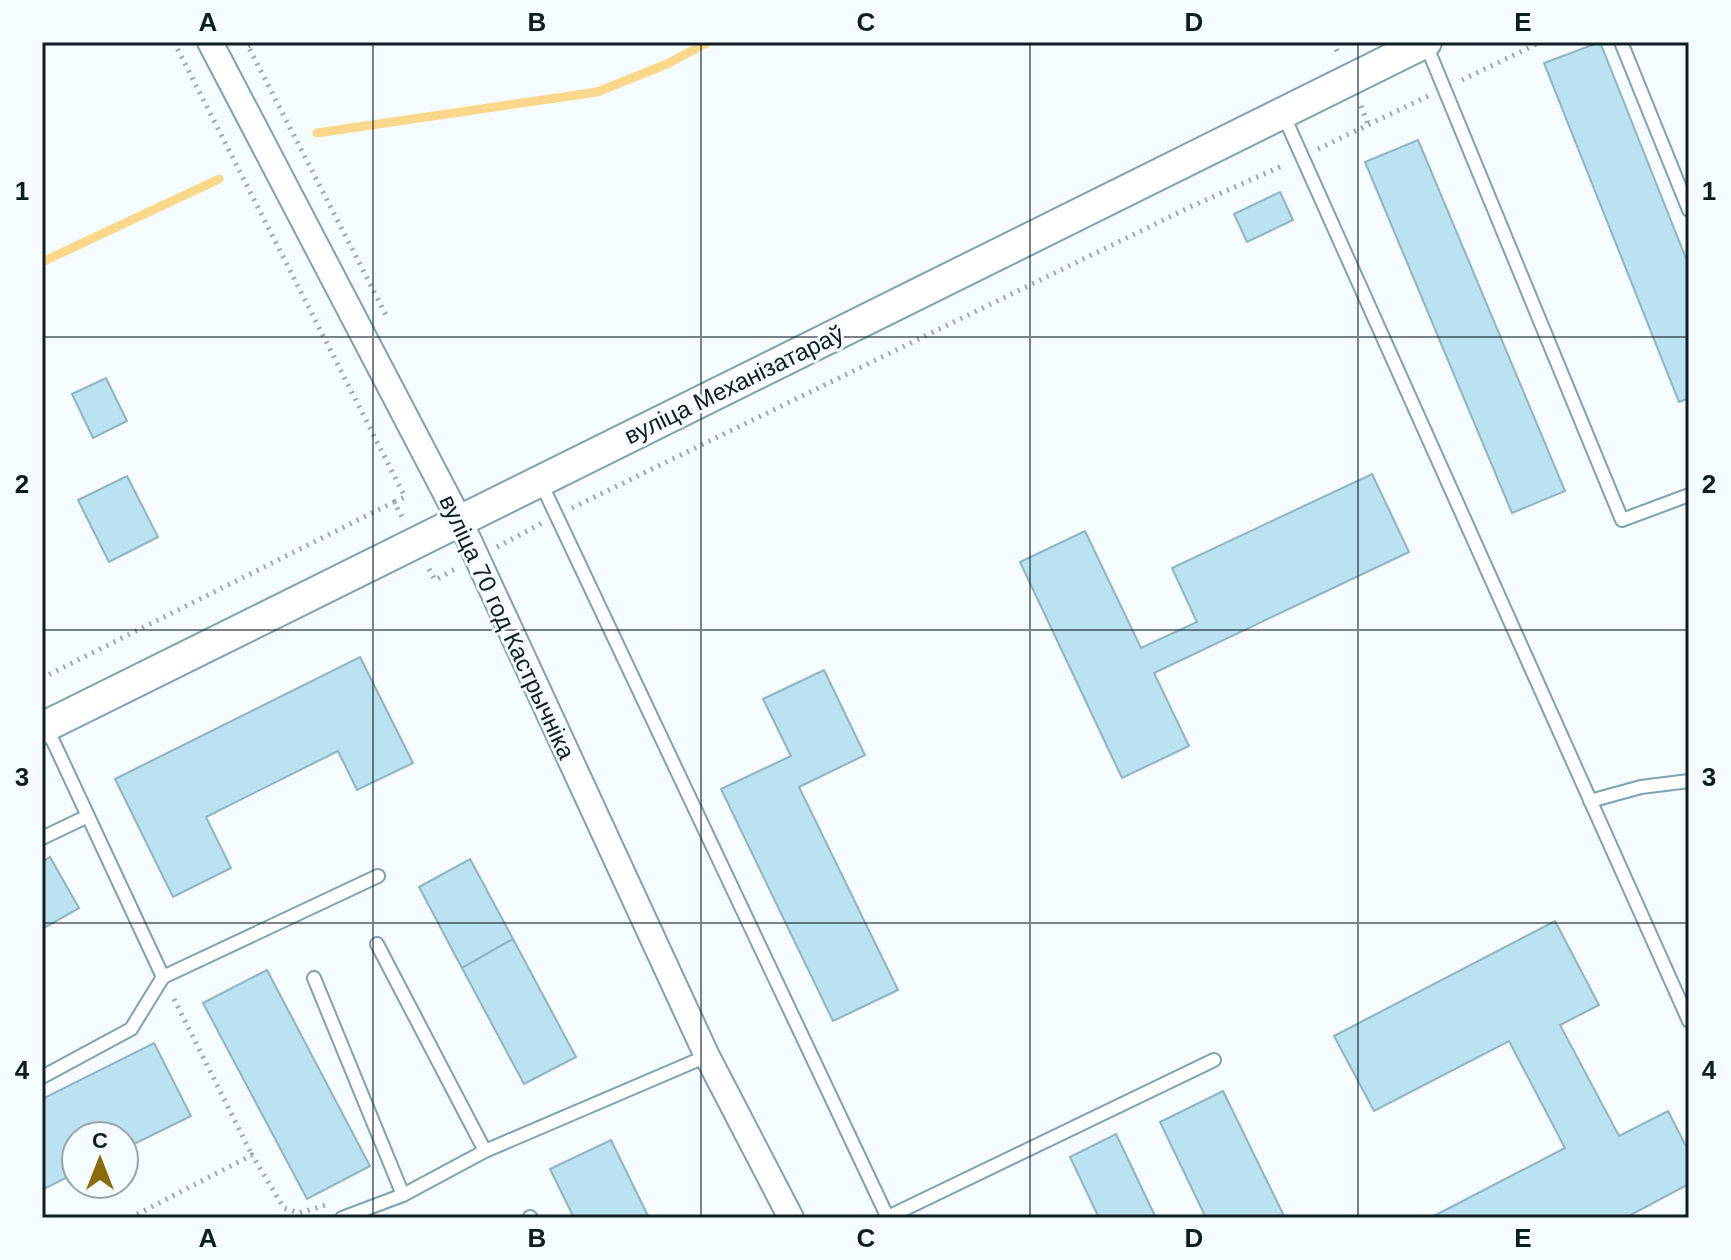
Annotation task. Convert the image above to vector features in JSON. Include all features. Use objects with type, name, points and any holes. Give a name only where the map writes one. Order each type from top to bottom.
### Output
[{"type":"street","name":"вуліца 70 год Кастрычніка","points":[[210,42],[473,515],[707,1056],[791,1218]]},
{"type":"street","name":"вуліца Механізатараў","points":[[44,727],[1426,42]]},
{"type":"lane","points":[[1426,42],[1622,520],[1689,495]]},
{"type":"lane","points":[[1621,42],[1689,210]]},
{"type":"lane","points":[[1283,114],[1689,1021]]},
{"type":"lane","points":[[540,481],[888,1218],[1214,1060]]},
{"type":"lane","points":[[44,727],[163,977]]},
{"type":"lane","points":[[1590,801],[1641,787],[1689,781]]},
{"type":"lane","points":[[42,838],[88,816]]},
{"type":"lane","points":[[42,1077],[131,1029],[163,977],[378,876]]},
{"type":"lane","points":[[377,944],[485,1151]]},
{"type":"lane","points":[[314,978],[403,1195]]},
{"type":"lane","points":[[342,1218],[403,1195],[485,1151],[707,1056]]},
{"type":"path","points":[[174,42],[405,497],[394,502]]},
{"type":"path","points":[[257,42],[247,44],[391,326]]},
{"type":"path","points":[[473,515],[504,543],[1190,207],[1541,42]]},
{"type":"path","points":[[163,977],[252,1155],[284,1208],[299,1213],[330,1203]]},
{"type":"path","points":[[130,1218],[252,1155]]},
{"type":"building","points":[[1600,42],[1689,266],[1689,398],[1679,402],[1544,63]]},
{"type":"building","points":[[1418,140],[1565,491],[1512,513],[1365,162]]},
{"type":"building","points":[[1280,192],[1293,220],[1247,242],[1234,214]]},
{"type":"building","points":[[106,378],[127,421],[93,438],[72,394]]},
{"type":"building","points":[[1372,474],[1409,552],[1154,673],[1189,746],[1122,778],[1020,562],[1085,531],[1141,648],[1197,622],[1172,568]]},
{"type":"building","points":[[127,476],[158,537],[109,562],[78,500]]},
{"type":"building","points":[[360,657],[413,763],[357,790],[338,751],[206,817],[231,868],[173,897],[115,779]]},
{"type":"building","points":[[824,670],[865,755],[799,787],[898,990],[833,1021],[721,789],[791,756],[763,699]]},
{"type":"building","points":[[50,857],[79,908],[42,929],[42,862]]},
{"type":"building","points":[[470,859],[513,939],[462,968],[419,887]]},
{"type":"building","points":[[1555,921],[1599,1005],[1560,1025],[1619,1136],[1668,1111],[1689,1152],[1689,1184],[1625,1218],[1430,1218],[1565,1148],[1509,1041],[1374,1111],[1334,1036]]},
{"type":"building","points":[[513,939],[576,1057],[524,1084],[462,968]]},
{"type":"building","points":[[267,970],[370,1166],[307,1199],[203,1003]]},
{"type":"building","points":[[154,1043],[191,1116],[140,1141],[140,1120],[60,1120],[60,1181],[42,1190],[42,1099]]},
{"type":"building","points":[[1223,1091],[1285,1218],[1206,1218],[1160,1122]]},
{"type":"building","points":[[1116,1134],[1156,1218],[1099,1218],[1070,1157]]},
{"type":"building","points":[[611,1140],[649,1218],[574,1218],[550,1169]]},
{"type":"waterway","points":[[317,133],[597,92],[667,64],[708,42]]},
{"type":"waterway","points":[[42,262],[219,179]]}]
